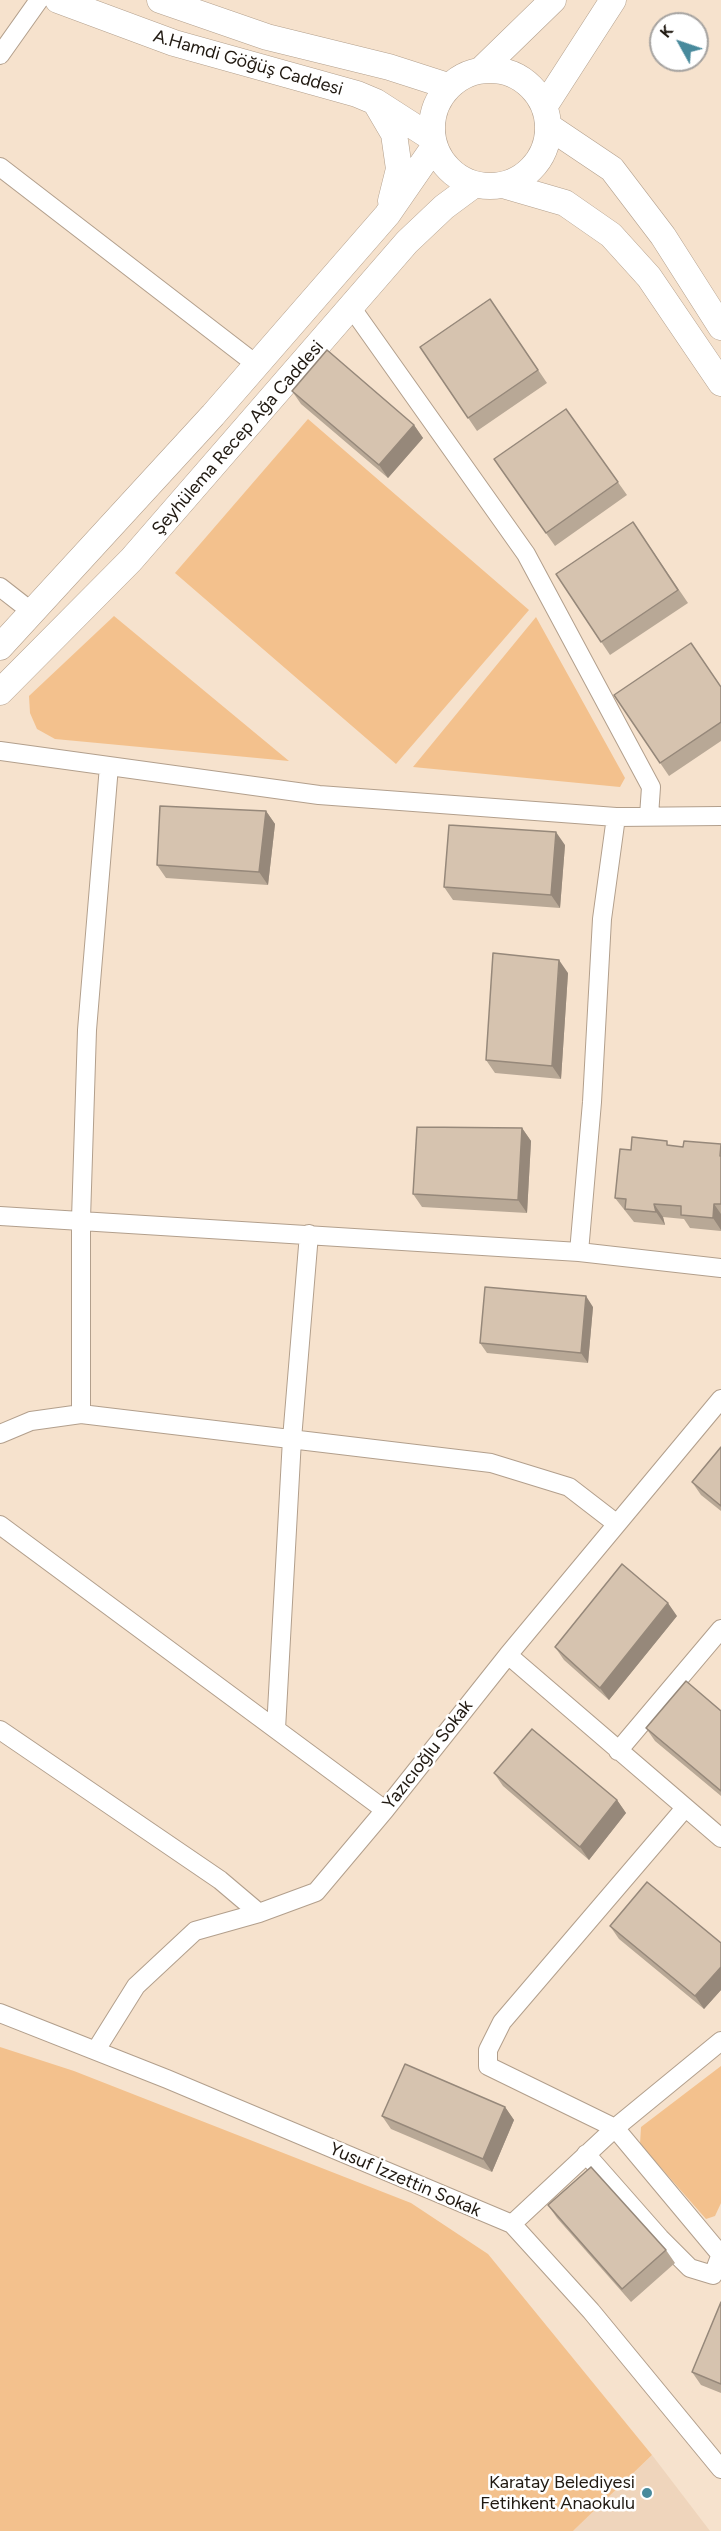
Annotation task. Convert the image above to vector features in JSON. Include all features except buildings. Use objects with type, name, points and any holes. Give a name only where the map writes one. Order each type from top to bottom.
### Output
[{"type":"street","points":[[0,55],[39,0]]},
{"type":"street","name":"A.Hamdi Göğüş Caddesi","points":[[58,0],[174,43],[357,94],[376,102],[433,143],[450,171],[475,184],[502,185],[565,202],[611,235],[649,277],[721,383]]},
{"type":"street","name":"A.Hamdi Göğüş Caddesi","points":[[160,0],[267,37],[390,67],[448,86]]},
{"type":"street","points":[[481,70],[553,0]]},
{"type":"street","points":[[546,116],[613,0]]},
{"type":"street","points":[[433,143],[434,110],[448,86],[463,75],[481,70],[503,71],[524,80],[539,96],[546,116],[545,146],[536,163],[521,177],[502,185]]},
{"type":"street","points":[[376,102],[394,134],[399,169],[387,215]]},
{"type":"street","points":[[546,116],[612,169],[663,236],[721,327]]},
{"type":"street","name":"Şeyhülema Recep Ağa Caddesi","points":[[0,647],[257,365],[387,215],[433,143]]},
{"type":"street","points":[[0,167],[257,365]]},
{"type":"street","name":"Şeyhülema Recep Ağa Caddesi","points":[[0,692],[131,560],[407,242],[444,207],[475,184]]},
{"type":"street","points":[[351,307],[526,554],[651,787],[650,816]]},
{"type":"street","points":[[0,587],[32,612]]},
{"type":"street","points":[[0,751],[319,795],[616,817],[721,816]]},
{"type":"street","points":[[81,1414],[81,1220],[87,1030],[109,766]]},
{"type":"street","points":[[579,1252],[592,1102],[602,919],[616,817]]},
{"type":"street","points":[[0,1216],[579,1252],[721,1269]]},
{"type":"street","points":[[276,1729],[292,1439],[309,1234]]},
{"type":"street","name":"Yazıcıoğlu Sokak","points":[[96,2050],[136,1986],[195,1931],[259,1913],[316,1892],[721,1399]]},
{"type":"street","points":[[0,1434],[31,1421],[81,1414],[491,1462],[568,1487],[618,1524]]},
{"type":"street","points":[[0,1525],[385,1810]]},
{"type":"street","points":[[618,1751],[721,1629]]},
{"type":"street","points":[[508,1656],[721,1838]]},
{"type":"street","points":[[0,1730],[219,1880],[259,1913]]},
{"type":"street","points":[[586,2154],[660,2238],[690,2268],[713,2275],[721,2254],[615,2128],[488,2066],[488,2050],[502,2022],[685,1808]]},
{"type":"street","name":"Yusuf İzzettin Sokak","points":[[0,2013],[96,2050],[512,2224],[591,2311],[721,2469]]},
{"type":"street","points":[[512,2224],[615,2128],[721,2041]]},
{"type":"shaded area","points":[[308,419],[529,610],[396,764],[175,573]]},
{"type":"shaded area","points":[[114,616],[289,761],[55,739],[37,729],[30,713],[29,696]]},
{"type":"shaded area","points":[[536,617],[625,778],[620,787],[413,767]]},
{"type":"shaded area","points":[[0,2047],[74,2071],[411,2203],[488,2254],[652,2455],[573,2531],[0,2531]]},
{"type":"shaded area","points":[[721,2066],[721,2203],[715,2216],[706,2219],[640,2144],[641,2127]]},
{"type":"shaded area","name":"Karatay Belediyesi Fetihkent Anaokulu","points":[[652,2455],[710,2531],[573,2531]]},
{"type":"place","name":"Karatay Belediyesi Fetihkent Anaokulu","points":[[647,2493]]}]
